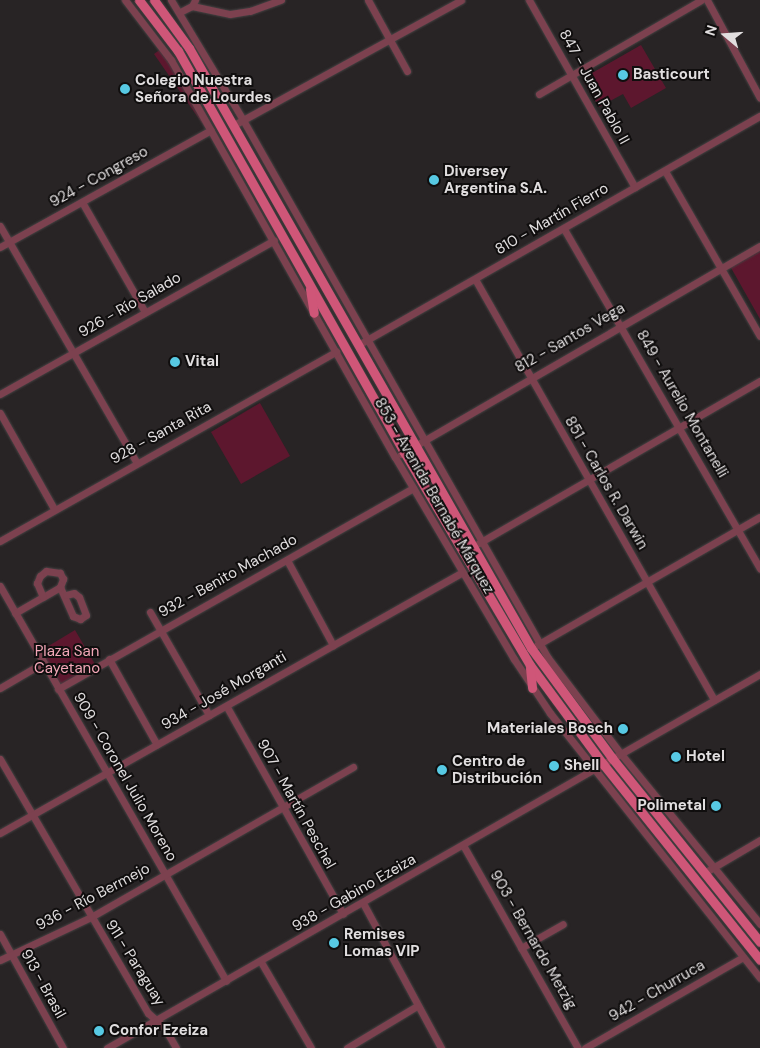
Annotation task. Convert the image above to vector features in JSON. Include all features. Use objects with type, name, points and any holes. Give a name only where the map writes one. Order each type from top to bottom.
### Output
[{"type":"main road","name":"853 - Avenida Bernabé Márquez","points":[[139,0],[178,51],[404,452],[530,665],[603,764],[760,960]]},
{"type":"main road","name":"853 - Avenida Bernabé Márquez","points":[[154,0],[189,48],[234,125],[472,547],[536,646],[704,873],[760,942]]},
{"type":"main road","points":[[310,284],[314,314]]},
{"type":"main road","points":[[530,665],[532,688]]},
{"type":"street","name":"853 - Avenida Bernabé Márquez","points":[[125,0],[156,37],[274,240],[461,573],[532,688],[760,978]]},
{"type":"street","name":"853 - Avenida Bernabé Márquez","points":[[171,0],[180,12],[243,120],[482,542],[536,646]]},
{"type":"street","points":[[180,12],[194,3],[230,14],[250,11],[281,0]]},
{"type":"street","points":[[368,0],[407,71]]},
{"type":"street","points":[[234,125],[461,0]]},
{"type":"street","name":"847 - Juan Pablo II","points":[[530,0],[635,187]]},
{"type":"street","points":[[540,94],[701,0]]},
{"type":"street","points":[[707,0],[760,98]]},
{"type":"street","name":"810 - Martín Fierro","points":[[358,345],[760,116]]},
{"type":"street","name":"924 - Congreso","points":[[0,247],[211,130]]},
{"type":"street","points":[[665,171],[760,336]]},
{"type":"street","points":[[82,202],[145,312]]},
{"type":"street","points":[[0,226],[136,462]]},
{"type":"street","name":"849 - Aurelio Montanelli","points":[[564,229],[760,568]]},
{"type":"street","name":"926 - Río Salado","points":[[0,394],[274,240]]},
{"type":"street","name":"812 - Santos Vega","points":[[395,458],[530,376],[760,246]]},
{"type":"street","name":"851 - Carlos R. Darwin","points":[[475,279],[714,700]]},
{"type":"street","name":"928 - Santa Rita","points":[[0,540],[136,462],[336,352]]},
{"type":"street","points":[[472,547],[760,381]]},
{"type":"street","points":[[0,413],[54,509]]},
{"type":"street","name":"932 - Benito Machado","points":[[58,689],[413,488]]},
{"type":"street","points":[[536,646],[760,516]]},
{"type":"street","points":[[287,560],[333,645]]},
{"type":"street","points":[[15,613],[43,597],[60,587],[63,579],[60,573],[43,573],[37,583],[43,597]]},
{"type":"street","name":"934 - José Morganti","points":[[0,833],[461,573]]},
{"type":"street","name":"909 - Coronel Julio Moreno","points":[[0,586],[226,981]]},
{"type":"street","points":[[60,587],[66,595]]},
{"type":"street","points":[[150,612],[209,716]]},
{"type":"street","points":[[109,659],[157,745]]},
{"type":"street","points":[[0,688],[43,663]]},
{"type":"street","name":"938 - Gabino Ezeiza","points":[[107,1048],[363,904],[594,768],[760,674]]},
{"type":"street","name":"907 - Martín Peschel","points":[[226,706],[343,914]]},
{"type":"street","name":"853 - Avenida Bernabé Márquez","points":[[617,756],[714,866],[760,924]]},
{"type":"street","name":"911 - Paraguay","points":[[0,759],[148,1014],[156,1020],[176,1048]]},
{"type":"street","name":"936 - Río Bermejo","points":[[0,960],[90,917],[353,767]]},
{"type":"street","points":[[704,873],[760,840]]},
{"type":"street","name":"903 - Bernardo Metzig","points":[[463,845],[578,1048]]},
{"type":"street","points":[[363,904],[416,1006],[441,1048]]},
{"type":"street","points":[[521,948],[563,924]]},
{"type":"street","name":"913 - Brasil","points":[[0,934],[63,1048]]},
{"type":"street","name":"942 - Churruca","points":[[585,1048],[743,957]]},
{"type":"street","points":[[261,962],[311,1048]]},
{"type":"street","points":[[347,1048],[416,1006]]},
{"type":"green space","name":"Basticourt","points":[[641,45],[666,88],[631,108],[623,94],[599,107],[584,82],[585,77]]},
{"type":"green space","points":[[161,49],[208,128],[206,129],[154,54]]},
{"type":"green space","points":[[760,249],[760,319],[730,266]]},
{"type":"green space","points":[[260,403],[290,456],[241,484],[211,432]]},
{"type":"green space","name":"Plaza San Cayetano","points":[[75,630],[96,666],[58,689],[37,653]]},
{"type":"place","name":"Basticourt","points":[[623,75]]},
{"type":"place","name":"Colegio Nuestra Señora de Lourdes","points":[[125,89]]},
{"type":"place","name":"Diversey Argentina S.A.","points":[[434,180]]},
{"type":"place","name":"Vital","points":[[175,362]]},
{"type":"place","name":"Materiales Bosch","points":[[623,729]]},
{"type":"place","name":"Hotel","points":[[676,757]]},
{"type":"place","name":"Shell","points":[[554,766]]},
{"type":"place","name":"Centro de Distribución","points":[[442,770]]},
{"type":"place","name":"Polimetal","points":[[716,806]]},
{"type":"place","name":"Remises Lomas VIP","points":[[334,943]]},
{"type":"place","name":"Confor Ezeiza","points":[[99,1031]]}]
